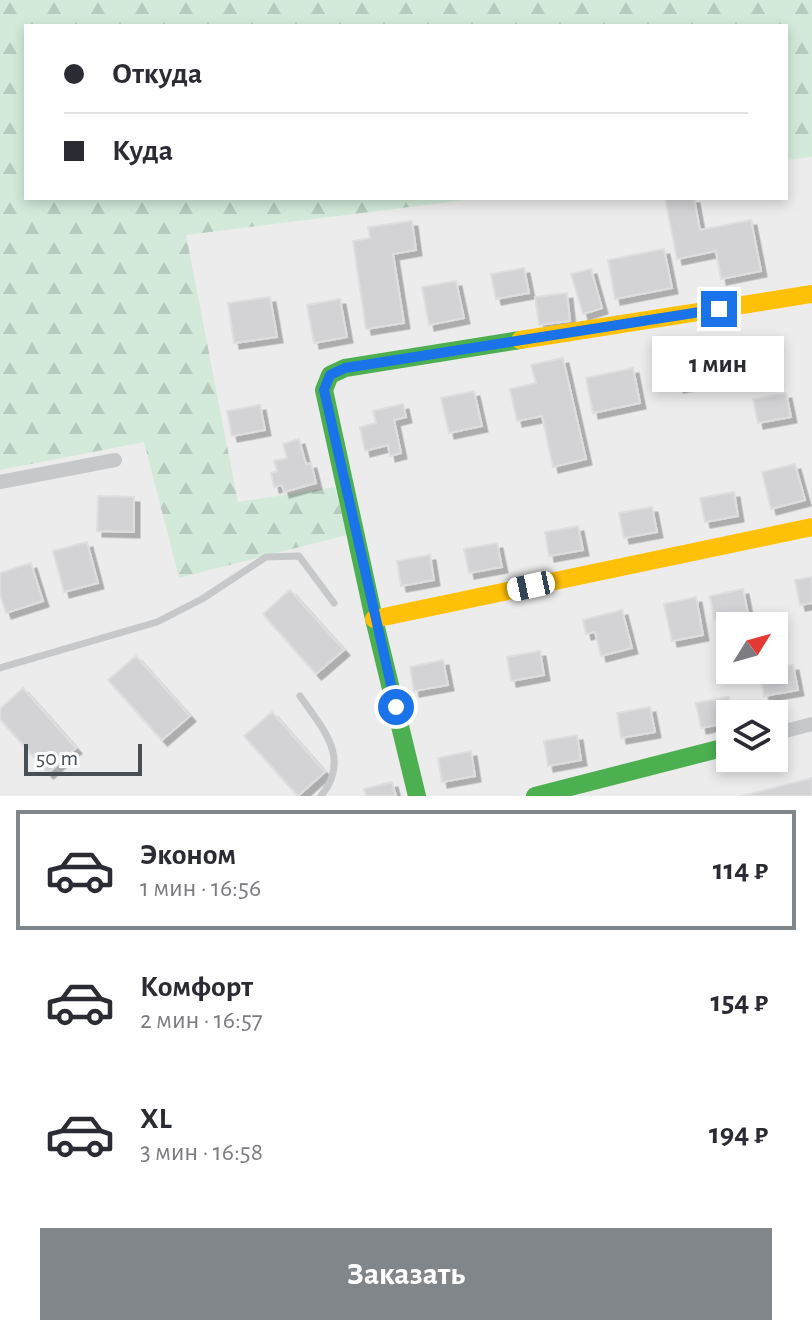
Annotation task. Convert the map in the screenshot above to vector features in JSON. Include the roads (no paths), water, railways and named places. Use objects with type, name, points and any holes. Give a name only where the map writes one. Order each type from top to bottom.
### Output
[{"type":"street","points":[[417,796],[324,390],[330,375],[345,368],[812,294]]},
{"type":"street","points":[[0,482],[115,460]]},
{"type":"street","points":[[374,619],[812,527]]},
{"type":"street","points":[[788,730],[812,724]]},
{"type":"street","points":[[535,796],[716,750]]},
{"type":"lane","points":[[0,668],[157,622],[202,599],[266,557],[299,556],[334,603]]},
{"type":"lane","points":[[300,696],[332,743],[335,766],[328,788],[321,796]]}]
